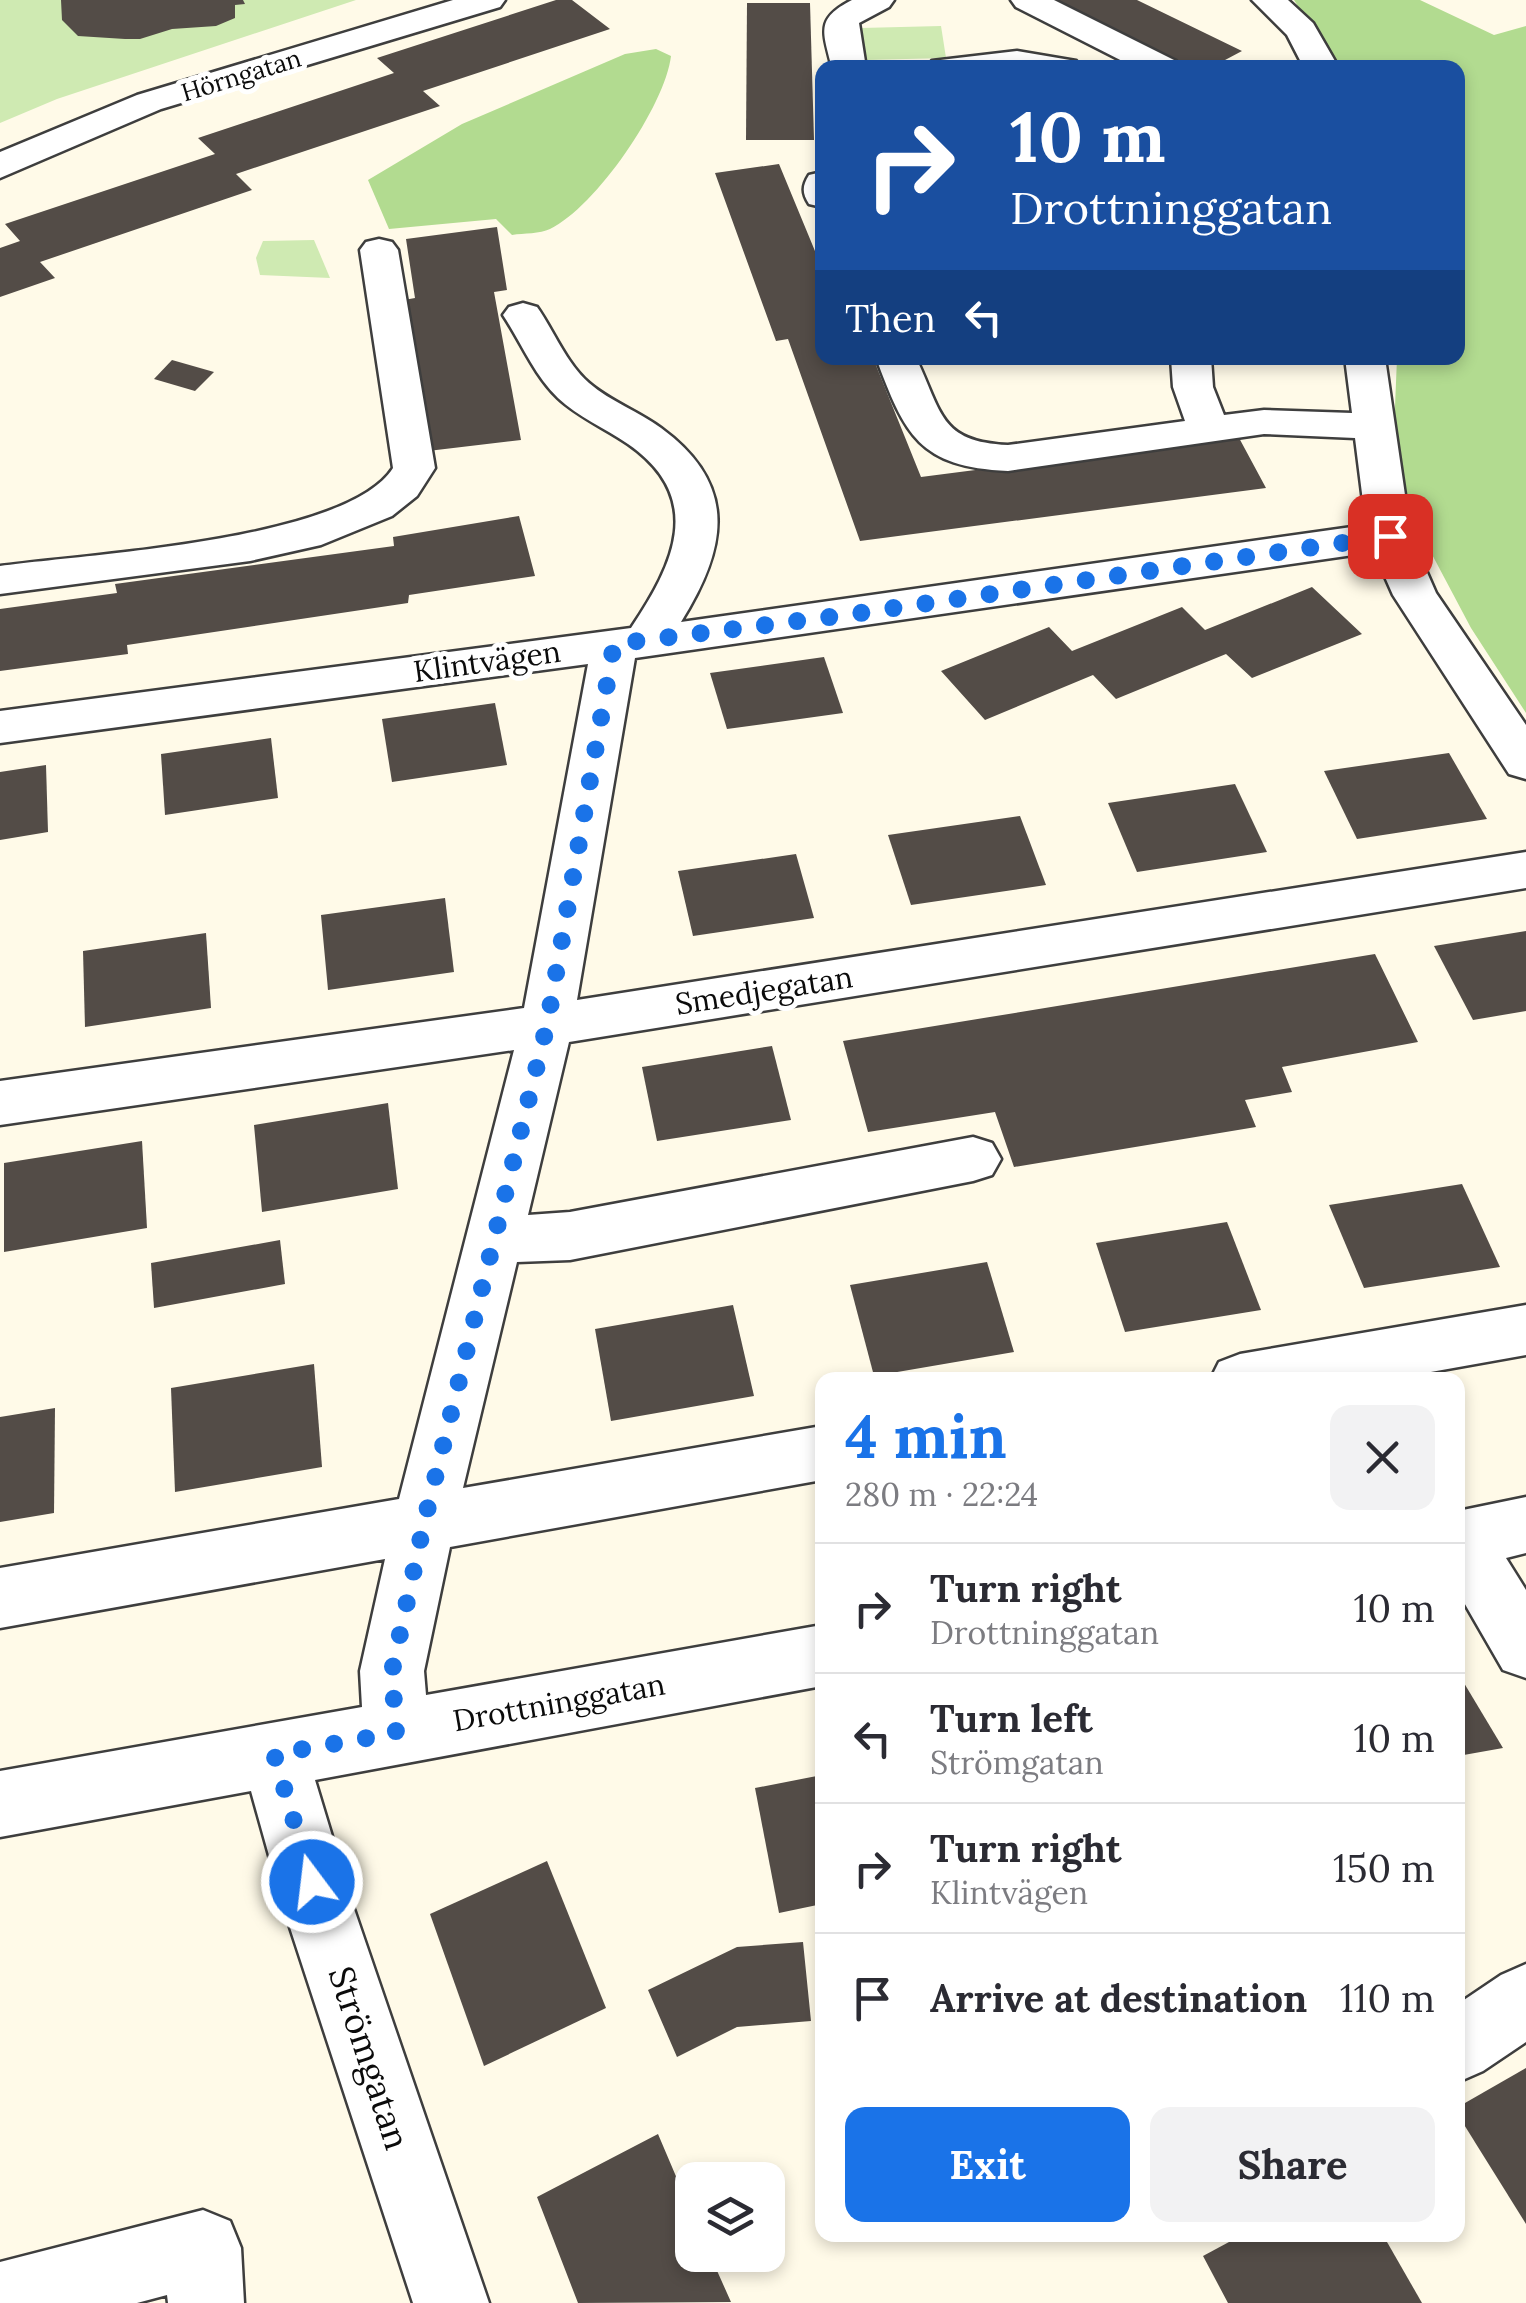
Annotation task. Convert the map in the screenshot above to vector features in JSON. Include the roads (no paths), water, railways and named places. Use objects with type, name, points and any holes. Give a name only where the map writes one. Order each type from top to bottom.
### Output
[{"type":"street","name":"Hörngatan","points":[[0,167],[26,152],[149,102],[488,0]]},
{"type":"street","points":[[846,60],[842,47],[843,18],[877,0]]},
{"type":"street","points":[[1028,0],[1148,60]]},
{"type":"street","points":[[1269,0],[1302,30],[1318,60]]},
{"type":"street","points":[[0,580],[250,546],[306,534],[376,506],[402,486],[414,468],[379,250]]},
{"type":"street","points":[[396,1733],[392,1671],[424,1523],[547,1025],[630,642],[682,588],[697,542],[700,504],[683,468],[652,441],[570,386],[523,315]]},
{"type":"street","points":[[899,365],[935,438],[950,452],[976,458],[1008,458],[1264,422],[1374,426]]},
{"type":"street","points":[[1191,365],[1193,387],[1208,428]]},
{"type":"street","points":[[1367,365],[1390,536],[1414,595],[1526,762]]},
{"type":"street","name":"Klintvägen","points":[[0,727],[846,615],[1390,536]]},
{"type":"street","name":"Smedjegatan","points":[[0,1103],[547,1025],[1526,870]]},
{"type":"street","points":[[494,1240],[570,1236],[973,1159]]},
{"type":"street","points":[[1286,1372],[1526,1330]]},
{"type":"street","points":[[0,1598],[815,1454]]},
{"type":"street","points":[[1465,1538],[1526,1525]]},
{"type":"street","points":[[1465,1549],[1526,1648]]},
{"type":"street","name":"Drottninggatan","points":[[0,1804],[815,1657]]},
{"type":"street","name":"Strömgatan","points":[[274,1754],[320,1908],[452,2303]]},
{"type":"street","points":[[1465,2041],[1526,2000]]},
{"type":"street","points":[[0,2300],[203,2248],[206,2303]]}]
